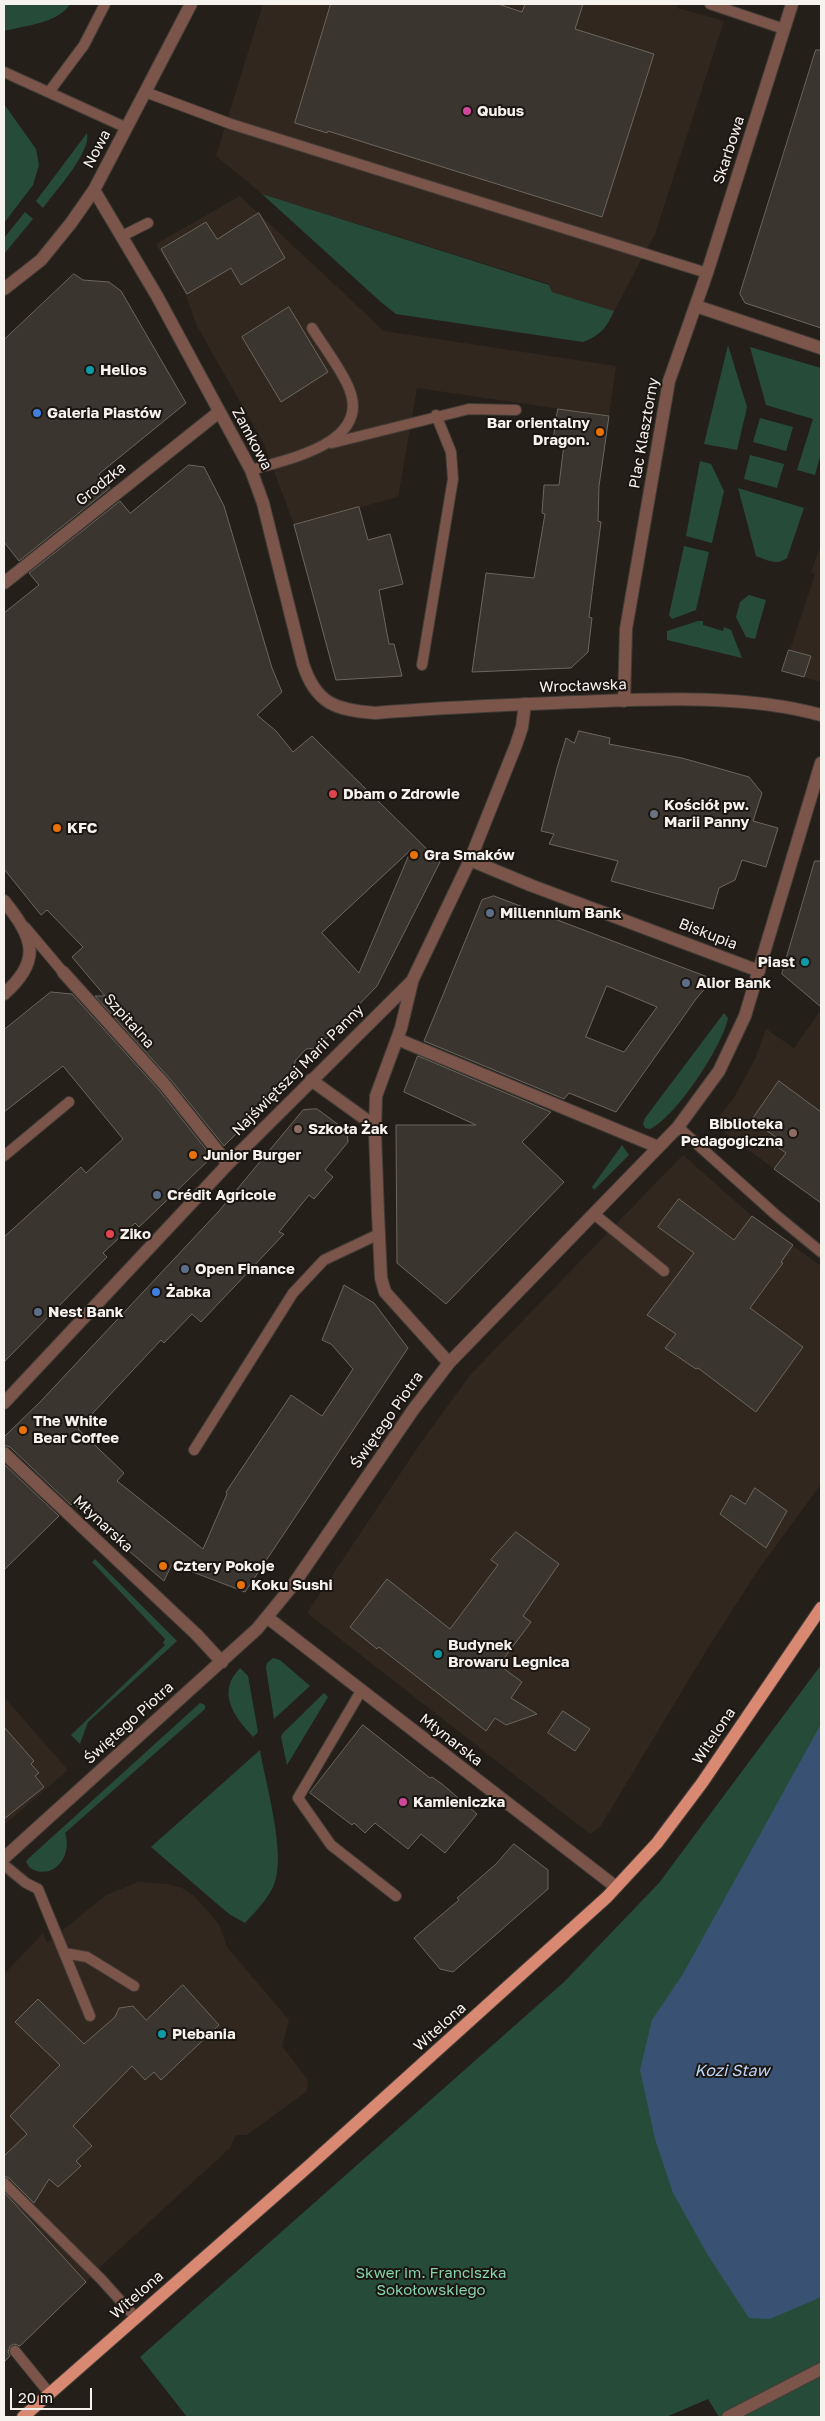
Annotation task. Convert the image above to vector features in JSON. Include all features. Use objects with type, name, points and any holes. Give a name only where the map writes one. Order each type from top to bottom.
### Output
[{"type":"main road","name":"Witelona","points":[[23,2417],[529,1969],[616,1887],[657,1843],[702,1783],[821,1608]]},
{"type":"street","name":"Nowa","points":[[4,289],[41,260],[71,223],[94,190],[191,4]]},
{"type":"street","name":"Skarbowa","points":[[696,306],[792,4]]},
{"type":"street","name":"Zamkowa","points":[[94,190],[162,304],[251,470],[263,504],[307,677],[321,697],[334,706],[346,710]]},
{"type":"street","points":[[696,306],[821,348]]},
{"type":"street","name":"Plac Klasztorny","points":[[624,701],[626,629],[668,390],[676,356],[696,306]]},
{"type":"street","name":"Grodzka","points":[[4,583],[219,412]]},
{"type":"street","name":"Wrocławska","points":[[346,710],[386,713],[525,704],[624,701],[780,704],[821,715]]},
{"type":"street","name":"Najświętszej Marii Panny","points":[[4,1403],[228,1164],[412,981],[470,860],[522,727],[525,704]]},
{"type":"street","points":[[759,971],[821,763]]},
{"type":"street","name":"Biskupia","points":[[470,860],[530,885],[759,971]]},
{"type":"street","name":"Szpitalna","points":[[4,901],[22,923]]},
{"type":"street","points":[[4,994],[18,981],[28,960],[28,938],[22,923]]},
{"type":"street","name":"Świętego Piotra","points":[[4,1858],[248,1639],[268,1618],[303,1571],[413,1410],[450,1362],[678,1127],[719,1071],[745,1016],[759,971]]},
{"type":"street","name":"Szpitalna","points":[[63,972],[165,1085],[228,1164]]},
{"type":"street","points":[[412,981],[397,1038],[377,1091],[375,1126],[381,1278],[385,1292],[450,1362]]},
{"type":"street","points":[[397,1038],[658,1147]]},
{"type":"street","points":[[311,1080],[375,1126]]},
{"type":"street","name":"Młynarska","points":[[4,1453],[197,1635],[222,1662]]},
{"type":"street","name":"Młynarska","points":[[268,1618],[616,1887]]},
{"type":"street","points":[[728,2417],[821,2369]]},
{"type":"lane","points":[[49,92],[84,45],[105,4]]},
{"type":"lane","points":[[710,4],[784,29]]},
{"type":"lane","points":[[4,72],[127,128]]},
{"type":"lane","points":[[146,92],[232,124],[706,274]]},
{"type":"lane","points":[[122,236],[148,223]]},
{"type":"lane","points":[[312,328],[349,388],[353,402],[350,423],[344,432],[323,445]]},
{"type":"lane","points":[[251,470],[323,445],[436,415],[469,408],[516,410]]},
{"type":"lane","points":[[422,665],[453,479],[451,452],[436,415]]},
{"type":"lane","name":"Szpitalna","points":[[22,923],[63,972]]},
{"type":"lane","points":[[4,1156],[69,1102]]},
{"type":"lane","points":[[678,1127],[776,1215],[821,1252]]},
{"type":"lane","points":[[594,1214],[664,1271]]},
{"type":"lane","points":[[194,1450],[292,1293],[324,1260],[378,1234]]},
{"type":"lane","points":[[361,1691],[298,1798],[331,1845],[396,1896]]},
{"type":"lane","points":[[4,1865],[26,1883],[38,1889],[90,2016]]},
{"type":"lane","points":[[64,1953],[87,1957],[134,1986]]},
{"type":"lane","points":[[4,2183],[101,2279],[136,2318]]},
{"type":"lane","points":[[15,2351],[50,2394]]},
{"type":"shaded area","points":[[263,4],[678,4],[677,8],[724,21],[655,234],[614,311],[552,292],[549,284],[262,194],[216,156]]},
{"type":"shaded area","points":[[240,196],[384,331],[616,366],[609,416],[417,388],[398,497],[294,525],[264,444],[197,326],[186,296],[156,244]]},
{"type":"shaded area","points":[[821,545],[821,682],[804,677],[811,656],[790,650],[815,574],[811,572]]},
{"type":"shaded area","points":[[821,1010],[821,1203],[713,1124],[734,1098],[755,1059],[766,1029],[794,1048]]},
{"type":"shaded area","points":[[683,1155],[752,1216],[821,1266],[821,1484],[756,1573],[708,1648],[600,1827],[590,1834],[307,1613],[422,1441],[471,1374]]},
{"type":"shaded area","points":[[4,1697],[68,1770],[4,1825]]},
{"type":"shaded area","points":[[138,1882],[167,1884],[182,1888],[194,1896],[219,1924],[227,1947],[289,2020],[282,2046],[308,2080],[307,2091],[247,2135],[236,2135],[230,2148],[100,2267],[86,2282],[88,2284],[84,2284],[4,2362],[4,1974],[43,1933],[47,1943],[106,1895]]},
{"type":"green space","points":[[4,4],[70,4],[58,16],[50,20],[4,31]]},
{"type":"green space","points":[[4,104],[36,149],[39,165],[33,185],[4,223]]},
{"type":"green space","points":[[87,133],[87,141],[78,161],[43,208],[36,201]]},
{"type":"green space","points":[[262,194],[549,285],[552,292],[614,311],[609,322],[602,330],[594,337],[583,342],[396,314]]},
{"type":"green space","points":[[25,212],[33,219],[4,254],[4,238]]},
{"type":"green space","points":[[728,345],[747,407],[737,450],[704,444]]},
{"type":"green space","points":[[750,347],[821,368],[821,453],[815,475],[797,470],[813,419],[766,405]]},
{"type":"green space","points":[[760,418],[793,427],[786,451],[753,442]]},
{"type":"green space","points":[[750,455],[784,464],[777,488],[744,479]]},
{"type":"green space","points":[[700,461],[711,464],[724,491],[712,543],[686,536]]},
{"type":"green space","points":[[738,488],[804,508],[787,558],[776,562],[756,556]]},
{"type":"green space","points":[[684,546],[709,552],[696,610],[672,619],[669,615]]},
{"type":"green space","points":[[749,595],[766,600],[755,639],[746,637],[736,617],[740,602]]},
{"type":"green space","points":[[703,621],[703,625],[723,631],[724,627],[731,630],[742,658],[667,640],[667,631]]},
{"type":"green space","points":[[724,1013],[728,1018],[724,1031],[708,1063],[672,1111],[661,1122],[650,1129],[645,1128],[643,1124],[645,1118]]},
{"type":"green space","points":[[622,1145],[629,1155],[594,1190],[592,1187]]},
{"type":"green space","points":[[95,1559],[177,1641],[88,1722],[80,1744],[71,1735],[165,1645],[163,1643],[165,1639],[92,1562]]},
{"type":"green space","points":[[273,1658],[280,1660],[310,1686],[274,1719],[266,1668],[267,1663]]},
{"type":"green space","name":"Skwer im. Franciszka Sokołowskiego","points":[[821,1665],[821,2417],[719,2417],[708,2399],[666,2417],[187,2417],[140,2357],[564,1982],[659,1883]]},
{"type":"green space","points":[[240,1668],[248,1676],[258,1732],[253,1737],[234,1713],[230,1704],[229,1686]]},
{"type":"green space","points":[[324,1693],[328,1697],[287,1765],[281,1737],[283,1733]]},
{"type":"green space","points":[[200,1703],[205,1705],[205,1709],[65,1833],[67,1841],[66,1850],[60,1864],[47,1872],[30,1868],[26,1862],[29,1858]]},
{"type":"green space","points":[[260,1750],[277,1839],[277,1874],[268,1897],[245,1923],[229,1914],[151,1847]]},
{"type":"water","name":"Kozi Staw","points":[[821,1724],[821,2297],[770,2319],[749,2318],[709,2257],[673,2193],[655,2139],[640,2070],[652,2020],[683,1974]]},
{"type":"building","name":"Qubus","points":[[331,4],[498,4],[522,12],[525,4],[583,4],[575,29],[654,54],[602,217],[328,131],[327,133],[295,123]]},
{"type":"building","points":[[816,50],[821,50],[821,328],[745,303],[740,294]]},
{"type":"building","points":[[259,213],[285,258],[241,285],[231,268],[187,294],[161,249],[206,222],[217,239]]},
{"type":"building","points":[[74,274],[83,280],[109,282],[121,291],[186,403],[99,474],[110,488],[19,561],[4,542],[4,340]]},
{"type":"building","points":[[289,307],[328,372],[281,402],[242,337]]},
{"type":"building","points":[[558,409],[609,416],[599,486],[598,521],[601,522],[589,617],[592,618],[588,652],[571,668],[472,672],[486,573],[534,578],[545,514],[542,513],[544,485],[559,485],[564,444],[553,443]]},
{"type":"building","points":[[189,465],[204,467],[224,506],[272,668],[282,692],[257,715],[276,731],[293,752],[312,736],[440,862],[377,986],[317,1048],[306,1049],[295,1061],[294,1072],[224,1146],[171,1080],[95,996],[105,996],[72,957],[83,947],[47,910],[41,915],[4,869],[4,613],[39,585],[29,573],[120,501],[130,513]],"holes":[[[411,850],[359,973],[322,933]]]},
{"type":"building","points":[[359,507],[368,540],[390,534],[403,584],[379,590],[389,644],[394,644],[402,676],[336,680],[294,525]]},
{"type":"building","points":[[789,650],[811,656],[804,677],[782,671]]},
{"type":"building","name":"Kościół pw. Marii Panny","points":[[579,731],[610,738],[609,744],[682,758],[749,777],[762,793],[753,821],[778,828],[766,867],[742,860],[735,880],[719,888],[713,909],[611,881],[618,861],[549,844],[554,834],[541,831],[557,768],[566,738],[574,743]]},
{"type":"building","points":[[815,861],[821,861],[821,1007],[782,974]]},
{"type":"building","points":[[494,896],[713,979],[696,999],[616,1112],[569,1093],[564,1099],[424,1041],[482,900]],"holes":[[[607,986],[657,1007],[624,1052],[586,1037]]]},
{"type":"building","points":[[51,992],[72,994],[159,1090],[212,1157],[139,1227],[135,1223],[103,1253],[107,1257],[4,1362],[4,1237],[81,1167],[86,1173],[123,1139],[63,1066],[4,1112],[4,1030]]},
{"type":"building","points":[[418,1056],[551,1112],[522,1142],[564,1182],[446,1304],[397,1263],[396,1125],[476,1125],[404,1092]]},
{"type":"building","points":[[779,1081],[821,1112],[821,1203],[774,1169],[786,1153],[773,1144],[777,1138],[752,1120]]},
{"type":"building","points":[[317,1109],[347,1131],[348,1142],[325,1170],[333,1177],[314,1199],[309,1195],[279,1232],[284,1234],[201,1322],[192,1314],[164,1343],[161,1340],[78,1429],[124,1473],[117,1481],[203,1549],[227,1494],[226,1492],[291,1395],[322,1416],[353,1369],[331,1344],[322,1340],[344,1285],[374,1303],[408,1348],[245,1592],[172,1564],[164,1581],[73,1503],[71,1505],[10,1447],[4,1445],[4,1437],[41,1401],[219,1211],[303,1110]]},
{"type":"building","points":[[679,1199],[734,1240],[752,1216],[793,1245],[781,1262],[783,1263],[750,1308],[803,1347],[756,1412],[698,1368],[696,1369],[665,1348],[676,1334],[647,1315],[694,1253],[658,1227]]},
{"type":"building","points":[[4,1464],[59,1516],[4,1570]]},
{"type":"building","points":[[755,1488],[787,1511],[766,1548],[720,1514],[731,1495],[745,1504]]},
{"type":"building","name":"Budynek Browaru Legnica","points":[[516,1532],[559,1564],[523,1616],[531,1622],[499,1665],[522,1682],[511,1698],[537,1714],[506,1725],[495,1718],[486,1731],[379,1647],[377,1649],[350,1627],[387,1579],[450,1629],[498,1565],[491,1560]]},
{"type":"building","points":[[563,1711],[590,1729],[575,1751],[548,1733]]},
{"type":"building","points":[[363,1725],[430,1778],[432,1777],[442,1784],[477,1814],[445,1853],[421,1834],[408,1849],[375,1823],[365,1833],[354,1823],[352,1825],[310,1793]]},
{"type":"building","points":[[4,1727],[34,1761],[31,1764],[39,1773],[35,1776],[44,1787],[4,1819]]},
{"type":"building","points":[[514,1844],[548,1870],[548,1889],[453,1972],[440,1969],[414,1938],[459,1900],[457,1898],[496,1864]]},
{"type":"building","points":[[183,1985],[219,2025],[161,2080],[154,2072],[145,2080],[132,2066],[73,2126],[92,2146],[76,2161],[81,2166],[58,2187],[49,2179],[34,2203],[9,2178],[4,2176],[4,2156],[27,2134],[10,2116],[60,2065],[15,2022],[38,1999],[84,2044],[115,2017],[119,2008],[133,2006],[146,2020]]},
{"type":"building","points":[[4,2192],[86,2282],[20,2346],[14,2344],[10,2346],[8,2352],[10,2356],[4,2362]]},
{"type":"place","name":"Qubus","points":[[467,111]]},
{"type":"place","name":"Helios","points":[[90,370]]},
{"type":"place","name":"Galeria Piastów","points":[[37,413]]},
{"type":"place","name":"Bar orientalny Dragon.","points":[[600,432]]},
{"type":"place","name":"Dbam o Zdrowie","points":[[333,794]]},
{"type":"place","name":"Kościół pw. Marii Panny","points":[[654,814]]},
{"type":"place","name":"KFC","points":[[57,828]]},
{"type":"place","name":"Gra Smaków","points":[[414,855]]},
{"type":"place","name":"Millennium Bank","points":[[490,913]]},
{"type":"place","name":"Piast","points":[[805,962]]},
{"type":"place","name":"Alior Bank","points":[[686,983]]},
{"type":"place","name":"Szkoła Żak","points":[[298,1129]]},
{"type":"place","name":"Biblioteka Pedagogiczna","points":[[793,1133]]},
{"type":"place","name":"Junior Burger","points":[[193,1155]]},
{"type":"place","name":"Crédit Agricole","points":[[157,1195]]},
{"type":"place","name":"Ziko","points":[[110,1234]]},
{"type":"place","name":"Open Finance","points":[[185,1269]]},
{"type":"place","name":"Żabka","points":[[156,1292]]},
{"type":"place","name":"Nest Bank","points":[[38,1312]]},
{"type":"place","name":"The White Bear Coffee","points":[[23,1430]]},
{"type":"place","name":"Cztery Pokoje","points":[[163,1566]]},
{"type":"place","name":"Koku Sushi","points":[[241,1585]]},
{"type":"place","name":"Budynek Browaru Legnica","points":[[438,1654]]},
{"type":"place","name":"Kamieniczka","points":[[403,1802]]},
{"type":"place","name":"Plebania","points":[[162,2034]]}]
